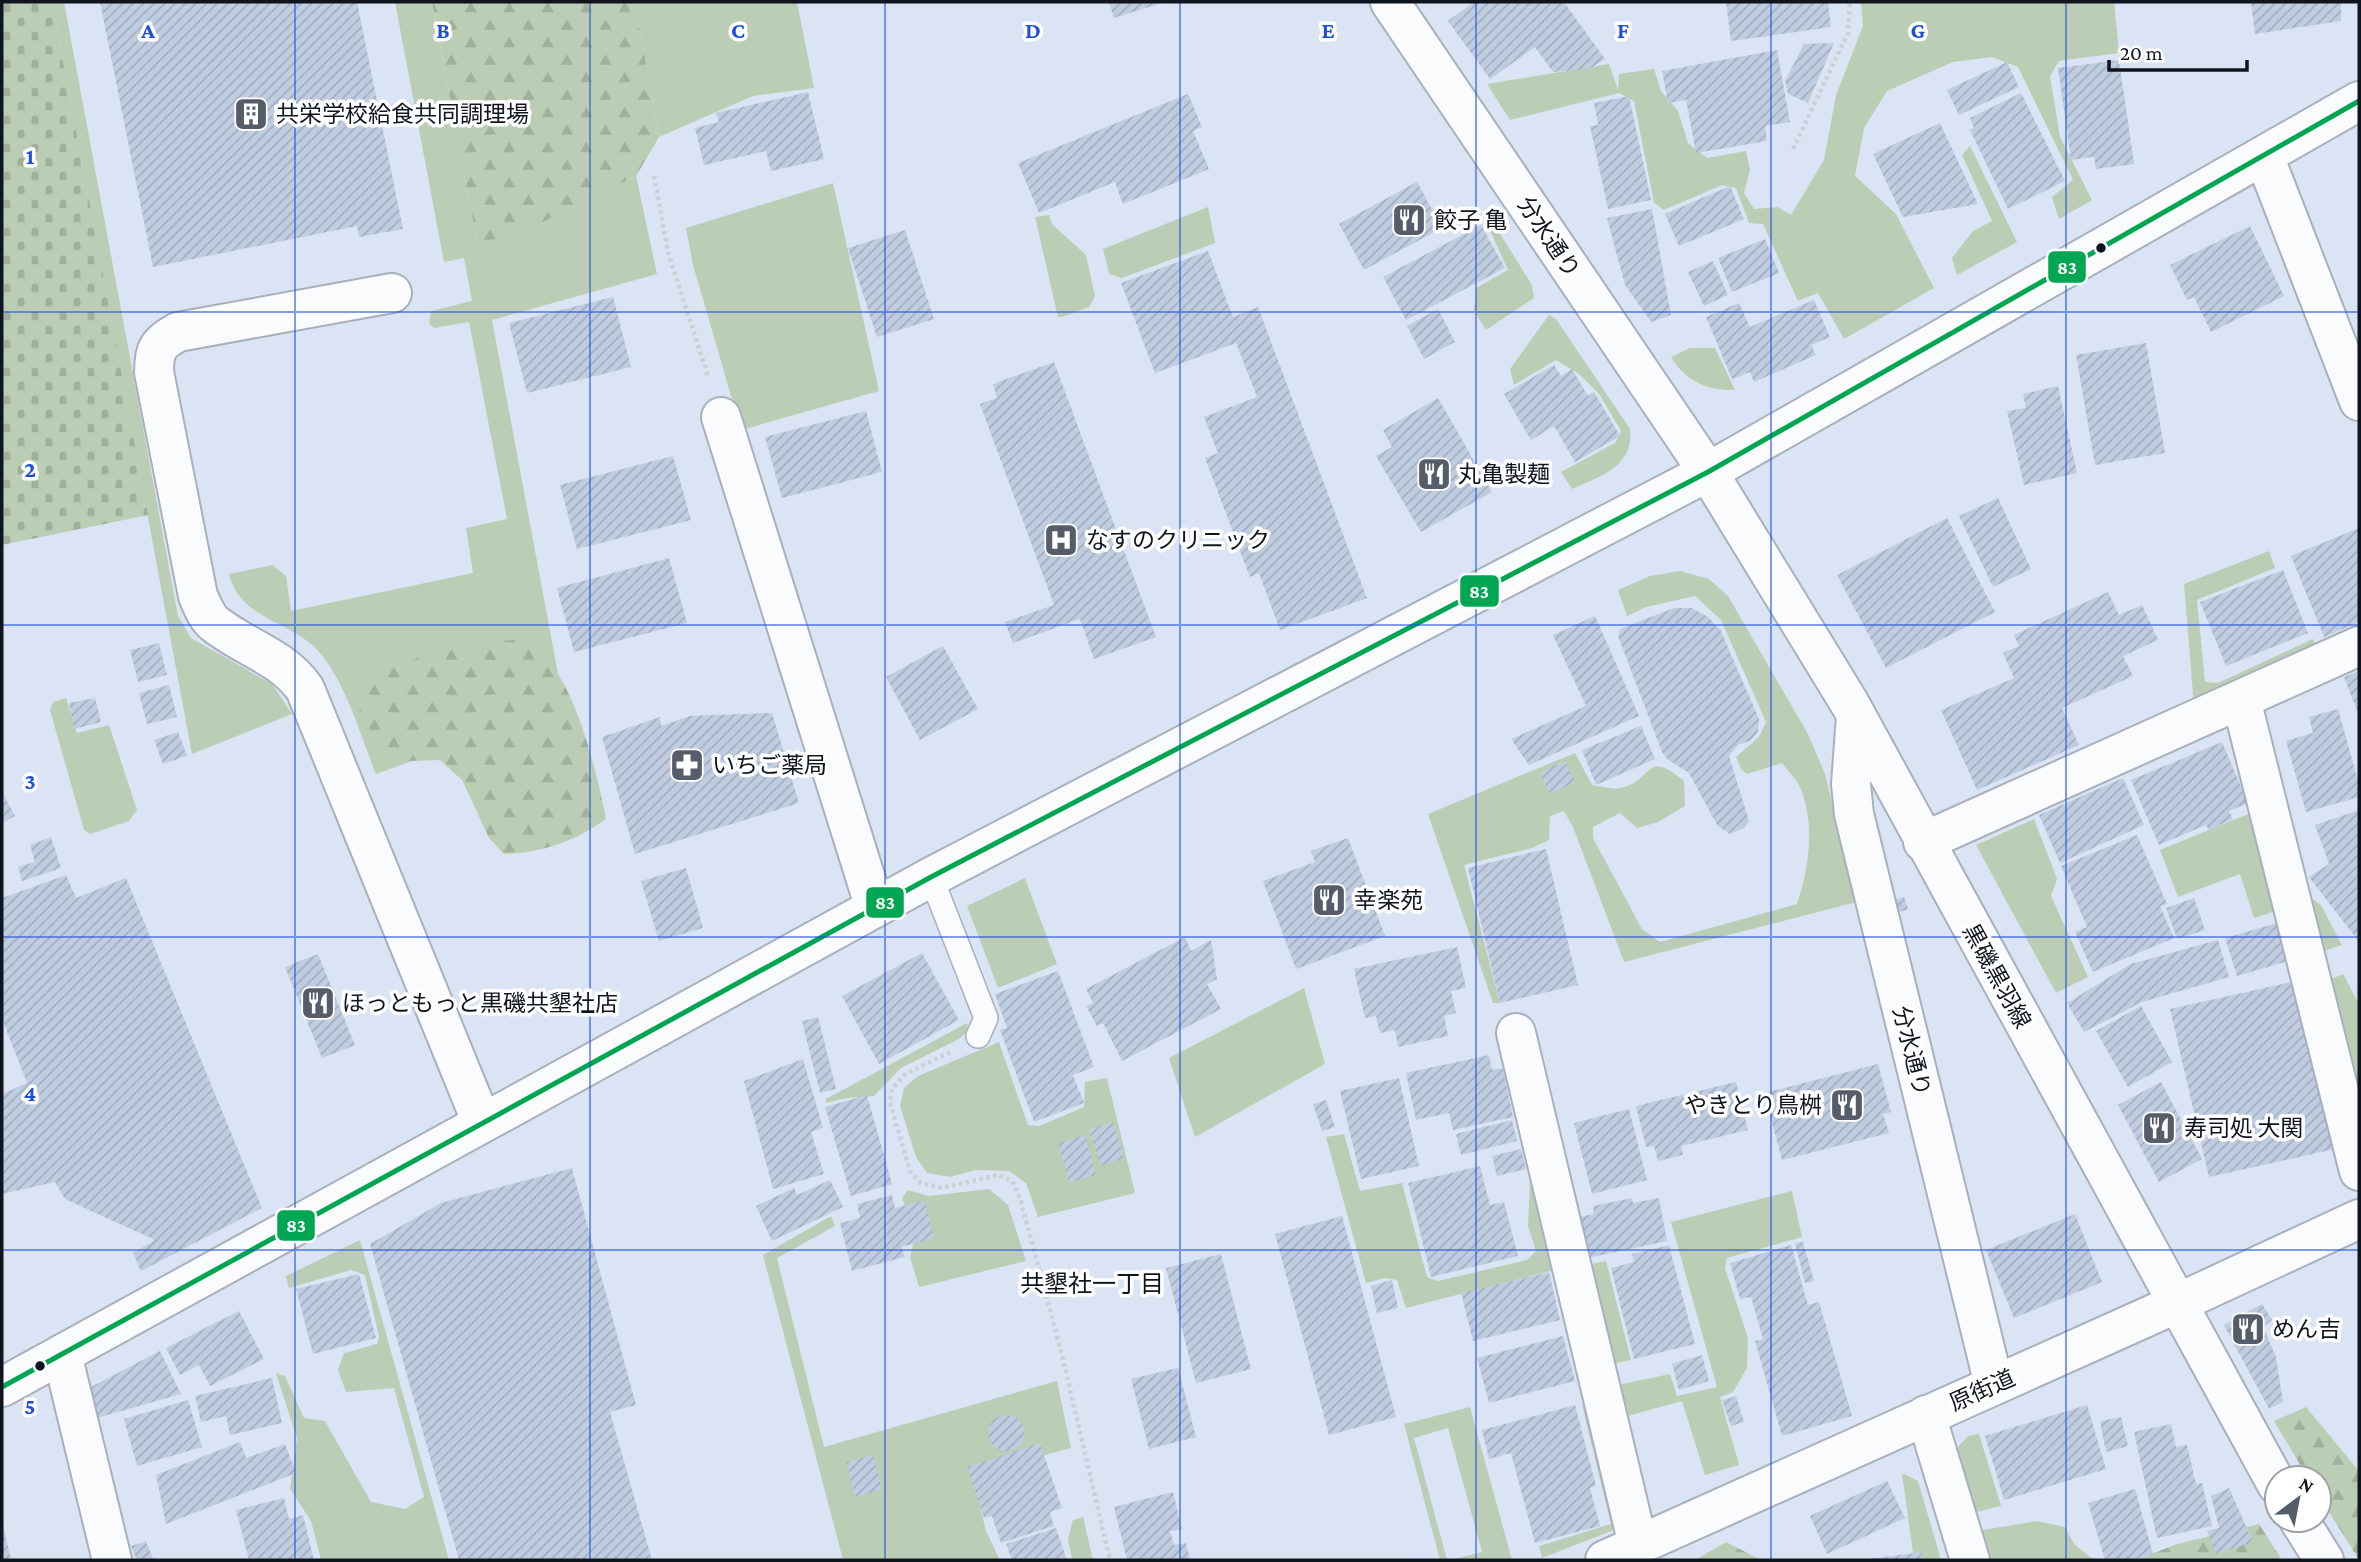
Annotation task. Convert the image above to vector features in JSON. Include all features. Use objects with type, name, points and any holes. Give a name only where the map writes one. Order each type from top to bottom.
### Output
[{"type":"street","name":"分水通り","points":[[1390,2],[1708,472]]},
{"type":"street","points":[[2,1387],[931,877],[1708,472],[2359,100]]},
{"type":"street","points":[[2264,156],[2359,401]]},
{"type":"street","points":[[391,293],[178,332],[161,341],[154,352],[154,372],[198,596],[214,623],[294,673],[305,689],[482,1123]]},
{"type":"street","points":[[722,417],[875,908]]},
{"type":"street","name":"黒磯黒羽線","points":[[1708,472],[1856,716],[2266,1464]]},
{"type":"street","points":[[1923,842],[2359,646]]},
{"type":"street","points":[[2241,699],[2359,1171]]},
{"type":"street","name":"分水通り","points":[[1856,716],[1851,784],[1854,814],[1993,1385]]},
{"type":"street","points":[[1516,1033],[1621,1553]]},
{"type":"street","name":"原街道","points":[[1621,1553],[2359,1219]]},
{"type":"street","points":[[62,1354],[112,1560]]},
{"type":"street","points":[[1926,1415],[1970,1560]]},
{"type":"street","points":[[2308,1534],[2324,1560]]},
{"type":"lane","points":[[931,877],[986,1018],[978,1036]]},
{"type":"path","points":[[1793,149],[1848,33],[1850,2]]},
{"type":"path","points":[[654,176],[668,251],[722,417]]},
{"type":"path","points":[[978,1036],[904,1075],[892,1089],[890,1102],[910,1171],[920,1183],[942,1188],[999,1175],[1012,1181],[1020,1198],[1062,1355],[1110,1560]]},
{"type":"green space","points":[[2,2],[52,2],[148,515],[2,545]]},
{"type":"green space","points":[[52,2],[64,2],[178,616],[191,638],[272,684],[292,714],[192,754]]},
{"type":"green space","points":[[395,2],[432,2],[477,243],[517,235],[636,176],[657,274],[492,320],[564,706],[376,774],[350,704],[322,656],[311,644],[251,608],[234,588],[229,574],[273,565],[286,576],[291,611],[473,573],[466,528],[507,519],[469,322],[434,328],[429,323],[431,311],[472,301],[464,258],[444,262]]},
{"type":"green space","points":[[432,2],[635,2],[659,137],[636,176],[517,235],[477,243]]},
{"type":"green space","points":[[635,2],[797,2],[814,88],[753,96],[659,137]]},
{"type":"green space","points":[[1861,2],[2114,2],[2119,53],[2059,61],[2050,76],[2060,137],[2092,200],[2059,219],[2052,197],[2073,180],[2018,67],[1992,57],[1953,62],[1887,91],[1864,128],[1855,176],[1896,214],[1934,288],[1844,339],[1818,293],[1798,301],[1763,224],[1749,223],[1736,188],[1722,185],[1664,210],[1654,203],[1634,101],[1619,93],[1510,120],[1487,84],[1609,64],[1618,90],[1619,74],[1654,69],[1661,91],[1678,111],[1688,143],[1707,158],[1746,151],[1750,170],[1744,193],[1754,209],[1777,207],[1791,215],[1824,160],[1836,95],[1863,26]]},
{"type":"green space","points":[[1970,146],[2017,242],[1957,275],[1952,258],[1973,231],[1992,221],[1962,155]]},
{"type":"green space","points":[[833,183],[879,391],[741,430],[693,265],[686,228]]},
{"type":"green space","points":[[1208,207],[1215,243],[1122,278],[1109,274],[1103,249]]},
{"type":"green space","points":[[1049,215],[1052,224],[1086,255],[1095,296],[1089,307],[1062,317],[1058,317],[1035,217]]},
{"type":"green space","points":[[1492,221],[1532,285],[1534,298],[1486,330],[1474,311],[1476,288],[1508,270],[1487,224]]},
{"type":"green space","points":[[1549,315],[1556,319],[1630,429],[1627,453],[1621,461],[1604,474],[1572,489],[1561,472],[1615,443],[1621,431],[1600,395],[1579,374],[1556,360],[1514,385],[1510,369]]},
{"type":"green space","points":[[1690,348],[1715,348],[1735,390],[1716,389],[1698,383],[1683,372],[1671,357]]},
{"type":"green space","points":[[2269,551],[2275,568],[2197,600],[2205,682],[2218,683],[2313,639],[2317,650],[2194,706],[2184,584]]},
{"type":"green space","points":[[1680,571],[1709,579],[1728,596],[1808,734],[1825,774],[1857,902],[1624,962],[1573,827],[1564,811],[1550,816],[1549,840],[1532,848],[1464,865],[1500,1003],[1493,1003],[1428,814],[1575,753],[1592,785],[1621,788],[1632,784],[1655,767],[1671,771],[1684,781],[1685,806],[1658,822],[1637,828],[1620,813],[1593,827],[1593,838],[1642,929],[1660,942],[1797,904],[1805,876],[1809,845],[1808,814],[1804,799],[1799,785],[1782,763],[1747,774],[1741,769],[1736,757],[1759,737],[1766,722],[1721,620],[1695,596],[1646,607],[1627,616],[1618,590],[1650,576]]},
{"type":"green space","points":[[519,640],[546,658],[568,691],[585,734],[606,819],[582,834],[558,844],[532,851],[504,854],[489,838],[462,780],[440,760],[381,762],[368,744],[356,696],[392,667],[460,643]]},
{"type":"green space","points":[[66,698],[77,733],[109,725],[137,810],[129,821],[90,834],[84,830],[50,710],[53,702]]},
{"type":"green space","points":[[2253,812],[2276,911],[2254,918],[2240,874],[2178,897],[2160,850]]},
{"type":"green space","points":[[2034,819],[2057,879],[2051,896],[2088,977],[2056,993],[1976,845]]},
{"type":"green space","points":[[1025,878],[1057,964],[998,988],[967,906]]},
{"type":"green space","points":[[2304,893],[2321,905],[2342,945],[2321,952]]},
{"type":"green space","points":[[2343,974],[2359,1004],[2359,1082],[2356,1085],[2329,980]]},
{"type":"green space","points":[[1304,988],[1325,1064],[1195,1137],[1169,1058]]},
{"type":"green space","points":[[967,1023],[968,1031],[959,1039],[901,1068],[874,1096],[826,1103],[826,1099]]},
{"type":"green space","points":[[999,1042],[1028,1125],[1039,1126],[1084,1107],[1085,1082],[1107,1078],[1135,1193],[1038,1217],[1026,1183],[1009,1171],[976,1170],[950,1177],[927,1173],[916,1157],[900,1106],[904,1088],[918,1076]]},
{"type":"green space","points":[[1344,1134],[1360,1191],[1402,1183],[1427,1277],[1438,1281],[1527,1260],[1536,1251],[1528,1226],[1530,1180],[1535,1179],[1554,1270],[1406,1308],[1397,1280],[1385,1278],[1366,1283],[1326,1137]]},
{"type":"green space","points":[[989,1189],[1008,1205],[1026,1261],[919,1287],[910,1257],[916,1233],[902,1198],[908,1190],[929,1196]]},
{"type":"green space","points":[[1792,1191],[1802,1237],[1727,1258],[1725,1268],[1748,1338],[1747,1368],[1733,1392],[1720,1397],[1739,1465],[1705,1475],[1682,1401],[1624,1417],[1617,1385],[1670,1374],[1677,1396],[1717,1387],[1671,1222]]},
{"type":"green space","points":[[831,1216],[835,1226],[777,1258],[824,1447],[1057,1381],[1071,1448],[972,1474],[986,1531],[1000,1560],[843,1560],[763,1255]]},
{"type":"green space","points":[[360,1240],[449,1560],[321,1560],[311,1521],[290,1489],[297,1438],[276,1373],[285,1376],[304,1418],[325,1421],[371,1502],[405,1509],[424,1497],[394,1388],[346,1392],[338,1370],[344,1353],[377,1344],[379,1337],[365,1275],[351,1270],[289,1288],[286,1276]]},
{"type":"green space","points":[[1606,1261],[1631,1360],[1608,1365],[1586,1265]]},
{"type":"green space","points":[[1588,1404],[1619,1528],[1542,1558],[1539,1546],[1611,1524],[1582,1405]]},
{"type":"green space","points":[[1470,1407],[1512,1560],[1450,1560],[1482,1552],[1448,1428],[1414,1438],[1447,1560],[1440,1560],[1404,1424]]},
{"type":"green space","points":[[2306,1407],[2359,1471],[2359,1560],[2333,1518],[2333,1464],[2300,1464],[2274,1421]]},
{"type":"green space","points":[[1979,1434],[2001,1506],[1972,1513],[1957,1448],[1968,1436]]},
{"type":"green space","points":[[1902,1473],[1918,1481],[1941,1560],[1914,1560]]},
{"type":"green space","points":[[1083,1517],[1093,1560],[1072,1560],[1068,1539],[1073,1520]]},
{"type":"green space","points":[[2037,1521],[2065,1527],[2074,1544],[2094,1560],[1985,1560],[1977,1531]]},
{"type":"green space","points":[[2259,1524],[2282,1560],[2136,1560],[2177,1544]]},
{"type":"green space","points":[[1726,1542],[1761,1560],[1695,1560]]},
{"type":"building","name":"共栄学校給食共同調理場","points":[[100,2],[357,2],[403,229],[359,237],[357,226],[153,267]]},
{"type":"building","points":[[1109,2],[1165,2],[1114,18]]},
{"type":"building","points":[[1470,2],[1564,2],[1605,59],[1591,68],[1553,72],[1535,47],[1490,79],[1448,21],[1471,4]]},
{"type":"building","points":[[1726,2],[1828,2],[1831,27],[1731,41]]},
{"type":"building","points":[[2251,2],[2341,2],[2341,21],[2255,34]]},
{"type":"building","points":[[1834,43],[1808,103],[1788,94],[1785,81],[1804,44]]},
{"type":"building","points":[[1777,50],[1790,122],[1765,126],[1767,141],[1696,153],[1686,100],[1668,103],[1662,71]]},
{"type":"building","points":[[2119,60],[2134,164],[2096,169],[2094,157],[2071,160],[2058,68]]},
{"type":"building","points":[[2007,62],[2019,87],[1959,115],[1947,90]]},
{"type":"building","points":[[808,92],[824,159],[771,171],[766,151],[704,165],[695,128],[719,122],[716,113]]},
{"type":"building","points":[[2021,93],[2065,181],[2008,209],[1970,130],[1974,128],[1970,118]]},
{"type":"building","points":[[1188,94],[1202,127],[1193,131],[1209,169],[1123,204],[1115,182],[1039,213],[1018,163]]},
{"type":"building","points":[[1629,96],[1651,200],[1608,209],[1590,126],[1598,125],[1594,103]]},
{"type":"building","points":[[1940,123],[1978,204],[1903,217],[1873,154]]},
{"type":"building","points":[[1417,182],[1442,228],[1364,270],[1339,224]]},
{"type":"building","points":[[1730,186],[1744,219],[1679,246],[1665,214]]},
{"type":"building","points":[[1652,209],[1671,315],[1651,322],[1625,285],[1607,218]]},
{"type":"building","points":[[1481,225],[1505,268],[1406,320],[1383,277]]},
{"type":"building","points":[[2250,226],[2284,296],[2211,332],[2194,297],[2187,300],[2170,265]]},
{"type":"building","points":[[905,230],[934,319],[877,337],[848,248]]},
{"type":"building","points":[[1765,239],[1779,273],[1732,292],[1718,258]]},
{"type":"building","points":[[1208,251],[1233,317],[1258,307],[1367,598],[1280,630],[1259,573],[1250,577],[1205,458],[1218,453],[1204,417],[1257,397],[1236,343],[1155,373],[1121,283]]},
{"type":"building","points":[[1713,261],[1728,295],[1704,306],[1688,272]]},
{"type":"building","points":[[613,297],[631,367],[527,393],[509,323]]},
{"type":"building","points":[[1814,300],[1830,337],[1811,345],[1816,355],[1754,382],[1750,372],[1732,379],[1706,317],[1739,303],[1750,327]]},
{"type":"building","points":[[1438,309],[1455,342],[1424,359],[1407,326]]},
{"type":"building","points":[[2146,343],[2165,453],[2095,465],[2076,355]]},
{"type":"building","points":[[1054,362],[1156,637],[1094,659],[1080,619],[1013,643],[1005,622],[1054,605],[980,404],[997,398],[993,384]]},
{"type":"building","points":[[1554,365],[1561,376],[1572,369],[1588,396],[1594,392],[1620,436],[1575,462],[1554,426],[1531,440],[1504,394]]},
{"type":"building","points":[[2058,386],[2077,473],[2024,485],[2007,411],[2026,408],[2023,394]]},
{"type":"building","name":"丸亀製麺","points":[[1438,398],[1492,492],[1421,532],[1376,456],[1392,447],[1383,430]]},
{"type":"building","points":[[866,411],[882,472],[782,498],[765,437]]},
{"type":"building","points":[[673,456],[691,520],[577,549],[560,485]]},
{"type":"building","points":[[1998,498],[2031,569],[1993,587],[1959,516]]},
{"type":"building","points":[[1947,518],[1995,612],[1886,668],[1837,575]]},
{"type":"building","points":[[2359,528],[2359,622],[2324,637],[2291,556]]},
{"type":"building","points":[[669,558],[687,623],[574,652],[557,588]]},
{"type":"building","points":[[2283,570],[2308,633],[2226,666],[2200,602]]},
{"type":"building","points":[[2108,592],[2119,615],[2142,605],[2158,640],[2123,656],[2133,676],[2062,708],[2079,745],[1977,790],[1941,710],[2014,678],[2003,653],[2019,646],[2014,635]]},
{"type":"building","points":[[1674,608],[1692,608],[1708,617],[1720,629],[1759,719],[1758,732],[1750,741],[1738,745],[1729,756],[1749,821],[1744,828],[1730,834],[1717,825],[1689,773],[1667,759],[1662,752],[1618,636],[1620,629]]},
{"type":"building","points":[[1595,616],[1639,716],[1529,765],[1511,739],[1586,706],[1553,635]]},
{"type":"building","points":[[159,643],[167,675],[138,682],[130,650]]},
{"type":"building","points":[[943,646],[978,709],[920,740],[886,677]]},
{"type":"building","points":[[2359,671],[2359,716],[2344,677]]},
{"type":"building","points":[[169,685],[177,717],[147,724],[139,693]]},
{"type":"building","points":[[95,698],[101,722],[74,729],[69,703]]},
{"type":"building","points":[[2338,709],[2359,784],[2359,797],[2306,812],[2286,741],[2313,733],[2309,717]]},
{"type":"building","points":[[772,713],[799,803],[635,854],[602,737],[660,717],[661,726],[690,716]]},
{"type":"building","points":[[1641,726],[1655,759],[1596,785],[1582,750]]},
{"type":"building","points":[[178,732],[187,756],[163,764],[154,740]]},
{"type":"building","points":[[2222,742],[2248,803],[2229,811],[2233,819],[2209,830],[2206,825],[2159,845],[2131,780]]},
{"type":"building","points":[[1565,761],[1575,783],[1549,794],[1540,772]]},
{"type":"building","points":[[2123,778],[2144,825],[2060,863],[2039,815]]},
{"type":"building","points":[[2,792],[15,816],[2,823]]},
{"type":"building","points":[[2359,810],[2359,942],[2309,877],[2329,864],[2315,825]]},
{"type":"building","points":[[2137,835],[2167,904],[2160,906],[2174,938],[2093,972],[2075,932],[2087,927],[2061,866]]},
{"type":"building","points":[[51,837],[61,868],[22,881],[18,867],[35,862],[30,845]]},
{"type":"building","points":[[1348,838],[1385,936],[1296,969],[1263,881],[1315,862],[1311,851]]},
{"type":"building","points":[[1546,849],[1578,985],[1500,1003],[1468,868]]},
{"type":"building","points":[[686,868],[703,928],[659,941],[641,881]]},
{"type":"building","points":[[66,875],[76,898],[126,878],[262,1208],[141,1271],[133,1253],[155,1240],[65,1199],[55,1182],[2,1194],[2,1094],[27,1083],[2,1019],[2,898]]},
{"type":"building","points":[[1904,897],[1908,909],[1895,914],[1891,901]]},
{"type":"building","points":[[2194,898],[2205,930],[2177,939],[2166,908]]},
{"type":"building","points":[[2277,923],[2288,961],[2237,976],[2225,938]]},
{"type":"building","points":[[1185,937],[1191,951],[1211,940],[1217,979],[1207,984],[1221,1009],[1122,1061],[1103,1023],[1097,1026],[1086,1006],[1093,1003],[1086,989]]},
{"type":"building","points":[[2218,940],[2229,977],[2142,1002],[2084,1032],[2067,1003],[2131,964]]},
{"type":"building","points":[[1457,947],[1466,988],[1451,991],[1456,1013],[1444,1016],[1448,1036],[1398,1047],[1395,1030],[1380,1033],[1376,1016],[1365,1018],[1354,969]]},
{"type":"building","points":[[922,953],[959,1020],[879,1064],[842,996]]},
{"type":"building","points":[[318,954],[355,1045],[322,1058],[285,967]]},
{"type":"building","points":[[1058,971],[1094,1067],[1073,1075],[1084,1103],[1034,1122],[1000,1030],[1007,1028],[995,994]]},
{"type":"building","points":[[2296,981],[2335,1149],[2209,1177],[2170,1009]]},
{"type":"building","points":[[2141,1006],[2172,1062],[2128,1087],[2096,1031]]},
{"type":"building","points":[[818,1017],[836,1089],[820,1093],[802,1021]]},
{"type":"building","points":[[1489,1055],[1492,1070],[1503,1068],[1513,1117],[1453,1130],[1449,1113],[1416,1120],[1406,1073]]},
{"type":"building","points":[[803,1059],[823,1128],[811,1132],[824,1174],[773,1189],[744,1081]]},
{"type":"building","points":[[1878,1064],[1891,1112],[1883,1114],[1889,1133],[1782,1160],[1764,1093]]},
{"type":"building","points":[[1399,1078],[1419,1166],[1361,1179],[1340,1091]]},
{"type":"building","points":[[1736,1082],[1748,1130],[1681,1146],[1683,1155],[1658,1161],[1654,1146],[1646,1147],[1636,1106]]},
{"type":"building","points":[[2161,1082],[2202,1159],[2159,1182],[2118,1105]]},
{"type":"building","points":[[867,1095],[892,1184],[851,1196],[825,1107]]},
{"type":"building","points":[[1326,1100],[1335,1127],[1322,1131],[1313,1104]]},
{"type":"building","points":[[1629,1109],[1647,1180],[1592,1194],[1574,1123]]},
{"type":"building","points":[[1512,1120],[1517,1141],[1461,1155],[1456,1134]]},
{"type":"building","points":[[1113,1122],[1124,1158],[1101,1166],[1089,1129]]},
{"type":"building","points":[[1085,1135],[1096,1175],[1069,1183],[1058,1143]]},
{"type":"building","points":[[1521,1149],[1526,1169],[1497,1176],[1492,1156]]},
{"type":"building","points":[[1480,1166],[1490,1205],[1504,1202],[1518,1256],[1431,1277],[1408,1183]]},
{"type":"building","points":[[572,1168],[636,1405],[610,1412],[652,1560],[459,1560],[370,1244],[441,1203]]},
{"type":"building","points":[[830,1180],[843,1207],[772,1241],[756,1206],[794,1188],[797,1195]]},
{"type":"building","points":[[892,1195],[895,1208],[924,1200],[934,1238],[901,1247],[905,1257],[852,1271],[840,1223],[860,1218],[857,1204]]},
{"type":"building","points":[[1632,1198],[1633,1203],[1659,1198],[1667,1241],[1583,1259],[1574,1218],[1594,1214],[1593,1206]]},
{"type":"building","points":[[2075,1214],[2102,1282],[2014,1318],[1986,1250]]},
{"type":"building","points":[[1342,1216],[1396,1417],[1329,1435],[1275,1234]]},
{"type":"building","points":[[1803,1242],[1814,1281],[1805,1283],[1795,1243]]},
{"type":"building","points":[[1669,1245],[1695,1344],[1634,1359],[1611,1268],[1634,1262],[1632,1254]]},
{"type":"building","points":[[1791,1245],[1808,1305],[1819,1302],[1852,1416],[1782,1436],[1755,1341],[1763,1339],[1751,1297],[1740,1299],[1730,1263]]},
{"type":"building","points":[[1221,1254],[1251,1369],[1196,1383],[1166,1268]]},
{"type":"building","points":[[1549,1272],[1560,1320],[1473,1341],[1461,1293]]},
{"type":"building","points":[[359,1274],[376,1338],[313,1354],[296,1289]]},
{"type":"building","points":[[1392,1280],[1398,1308],[1377,1313],[1371,1286]]},
{"type":"building","points":[[2262,1304],[2272,1320],[2263,1327],[2276,1357],[2283,1402],[2269,1409],[2224,1325]]},
{"type":"building","points":[[239,1311],[264,1359],[210,1386],[199,1365],[180,1375],[166,1348]]},
{"type":"building","points":[[1563,1336],[1575,1381],[1489,1403],[1477,1358]]},
{"type":"building","points":[[160,1351],[181,1394],[97,1418],[89,1388]]},
{"type":"building","points":[[1702,1355],[1709,1381],[1679,1390],[1672,1364]]},
{"type":"building","points":[[1178,1368],[1196,1437],[1149,1449],[1131,1379]]},
{"type":"building","points":[[272,1378],[282,1423],[230,1435],[226,1416],[201,1422],[195,1396]]},
{"type":"building","points":[[1736,1396],[1744,1422],[1731,1426],[1722,1400]]},
{"type":"building","points":[[188,1400],[202,1447],[137,1466],[124,1419]]},
{"type":"building","points":[[1575,1405],[1596,1486],[1590,1488],[1600,1526],[1535,1543],[1511,1453],[1489,1459],[1482,1430]]},
{"type":"building","points":[[2087,1405],[2106,1469],[2004,1500],[1985,1436]]},
{"type":"building","points":[[1006,1415],[1019,1420],[1024,1433],[1019,1446],[1006,1451],[993,1446],[988,1433],[993,1420]]},
{"type":"building","points":[[2121,1417],[2128,1446],[2106,1452],[2100,1421]]},
{"type":"building","points":[[2171,1424],[2176,1447],[2187,1445],[2196,1484],[2202,1483],[2212,1526],[2157,1538],[2134,1432]]},
{"type":"building","points":[[240,1442],[246,1458],[285,1444],[296,1473],[166,1524],[156,1475]]},
{"type":"building","points":[[1040,1443],[1062,1508],[1050,1512],[1054,1526],[1001,1543],[992,1516],[984,1518],[967,1467]]},
{"type":"building","points":[[873,1455],[882,1489],[855,1497],[846,1462]]},
{"type":"building","points":[[1887,1481],[1905,1518],[1827,1554],[1810,1516]]},
{"type":"building","points":[[2229,1488],[2253,1542],[2216,1554],[2207,1531],[2219,1528],[2211,1496]]},
{"type":"building","points":[[2135,1489],[2153,1554],[2131,1560],[2105,1560],[2088,1503]]},
{"type":"building","points":[[1173,1492],[1182,1529],[1170,1531],[1174,1545],[1186,1543],[1190,1560],[1127,1560],[1114,1507]]},
{"type":"building","points":[[284,1498],[289,1519],[303,1515],[314,1560],[249,1560],[236,1510]]},
{"type":"building","points":[[3,1525],[11,1560],[2,1560]]},
{"type":"building","points":[[1056,1528],[1067,1560],[1012,1560],[1006,1544]]},
{"type":"building","points":[[146,1541],[153,1559],[137,1560],[131,1546]]},
{"type":"building","points":[[1921,1552],[1922,1560],[1869,1560],[1869,1559]]},
{"type":"transit line","name":"83","points":[[2,1387],[931,877],[1708,472],[2359,101]]},
{"type":"place","name":"共栄学校給食共同調理場","points":[[251,114]]},
{"type":"place","name":"餃子 亀","points":[[1409,220]]},
{"type":"place","name":"丸亀製麺","points":[[1434,474]]},
{"type":"place","name":"なすのクリニック","points":[[1061,540]]},
{"type":"place","name":"いちご薬局","points":[[687,765]]},
{"type":"place","name":"幸楽苑","points":[[1329,900]]},
{"type":"place","name":"ほっともっと黒磯共墾社店","points":[[318,1003]]},
{"type":"place","name":"やきとり鳥桝","points":[[1847,1105]]},
{"type":"place","name":"寿司処 大関","points":[[2159,1128]]},
{"type":"place","name":"めん吉","points":[[2248,1329]]},
{"type":"district","name":"共墾社一丁目","points":[[1092,1284]]}]
